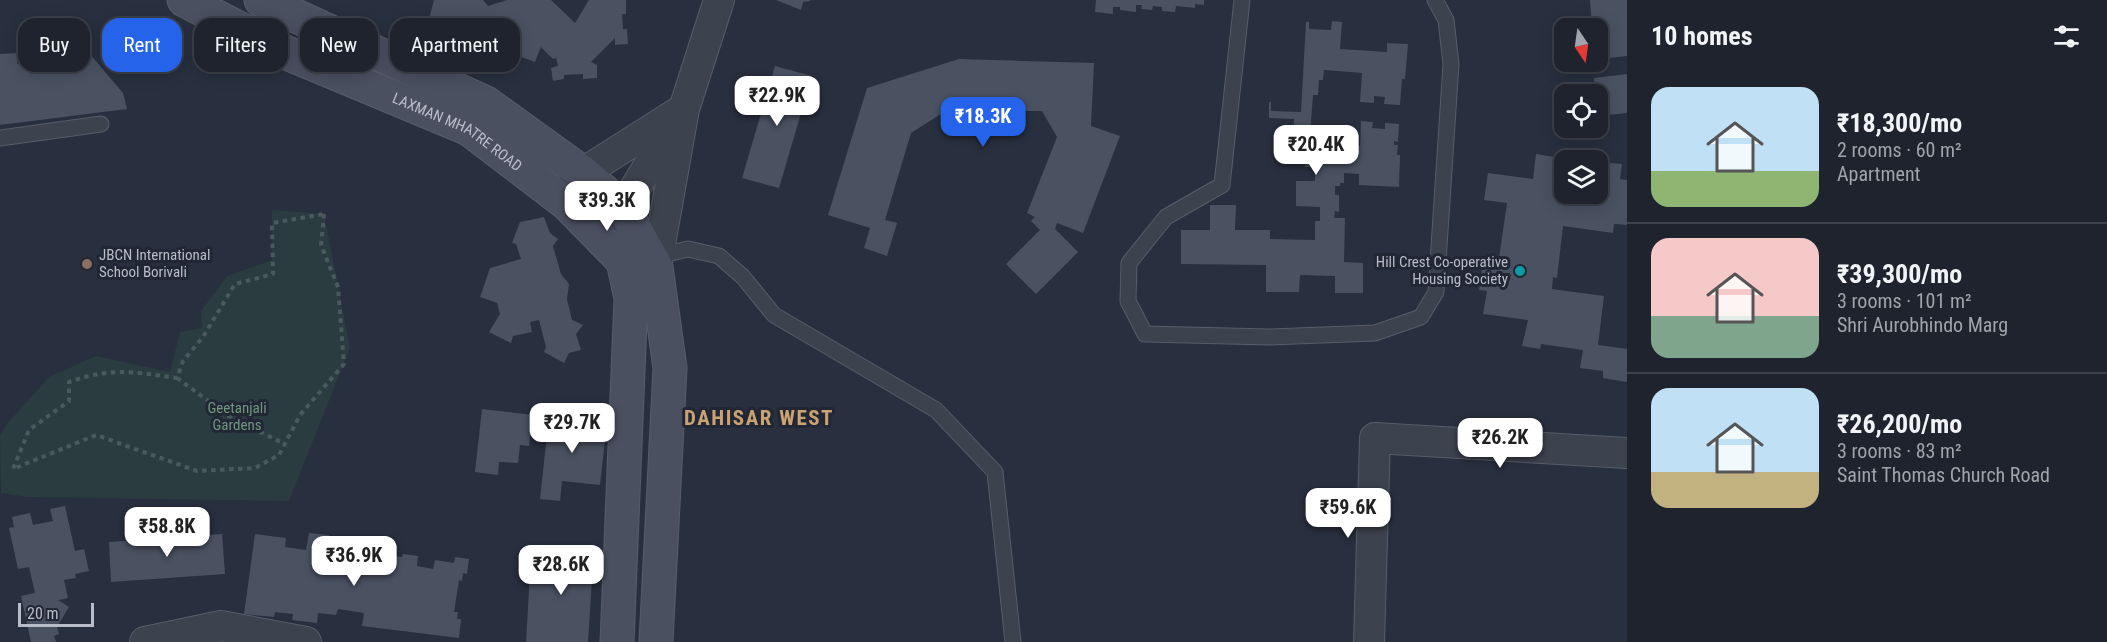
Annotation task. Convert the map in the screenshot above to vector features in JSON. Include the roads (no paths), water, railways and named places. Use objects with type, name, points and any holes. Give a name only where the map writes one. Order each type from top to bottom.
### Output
[{"type":"main road","name":"LAXMAN MHATRE ROAD","points":[[184,0],[287,53],[469,129],[561,199],[623,261],[631,298],[617,642]]},
{"type":"main road","points":[[261,0],[486,103],[583,173],[623,208],[657,261],[670,368],[656,642]]},
{"type":"street","points":[[631,298],[657,261],[684,109],[719,0]]},
{"type":"street","points":[[561,199],[583,173],[684,109]]},
{"type":"street","points":[[598,236],[623,208],[684,109]]},
{"type":"street","points":[[1369,642],[1375,438],[1627,453]]},
{"type":"street","points":[[145,642],[221,626],[306,642]]},
{"type":"lane","points":[[1242,0],[1222,184],[1166,217],[1129,263],[1128,301],[1145,334],[1270,337],[1375,333],[1421,316],[1436,292],[1451,64],[1446,20],[1435,0]]},
{"type":"lane","points":[[0,138],[101,124]]},
{"type":"lane","points":[[657,261],[688,249],[719,256],[743,277],[774,315],[936,410],[995,472],[1012,642]]},
{"type":"place","name":"JBCN International School Borivali","points":[[87,264]]},
{"type":"place","name":"Hill Crest Co-operative Housing Society","points":[[1520,271]]},
{"type":"district","name":"DAHISAR WEST","points":[[759,418]]},
{"type":"park label","name":"Geetanjali Gardens","points":[[237,416]]}]
